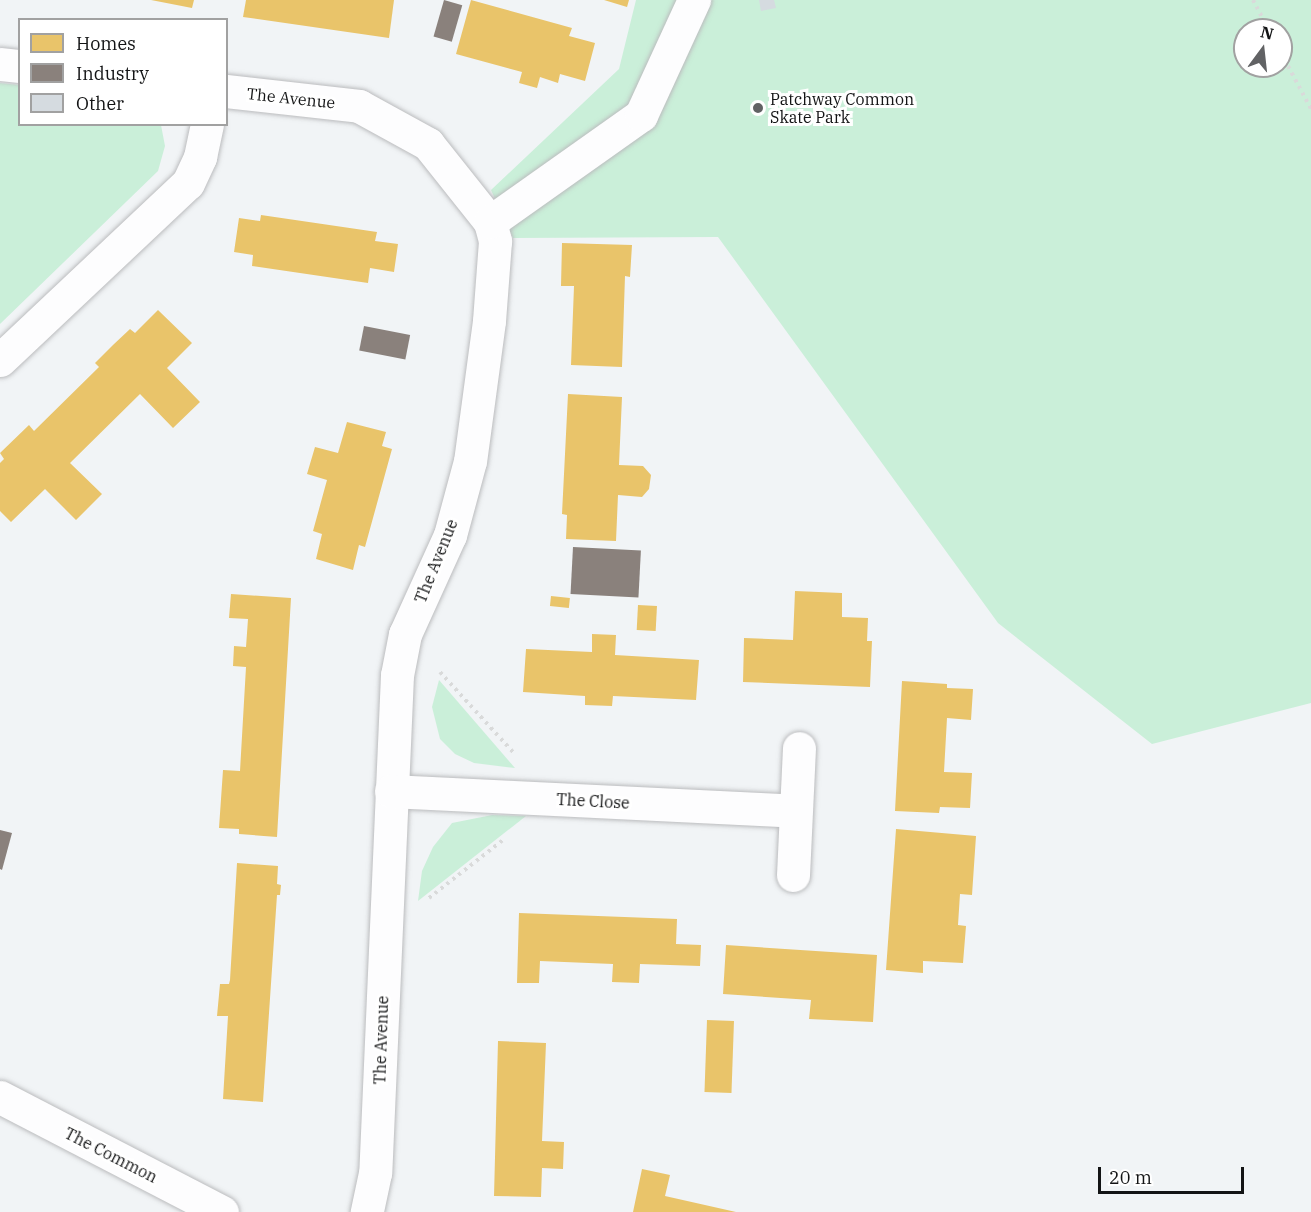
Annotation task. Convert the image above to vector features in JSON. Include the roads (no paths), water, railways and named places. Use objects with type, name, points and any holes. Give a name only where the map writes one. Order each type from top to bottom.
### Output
[{"type":"street","points":[[490,222],[641,115],[694,0]]},
{"type":"street","points":[[0,64],[18,66]]},
{"type":"street","name":"The Avenue","points":[[228,91],[359,106],[428,144],[490,222],[495,241],[489,321],[470,461],[450,535],[405,634],[397,675],[375,1173],[367,1212]]},
{"type":"street","points":[[0,360],[188,183],[200,158],[207,126]]},
{"type":"street","points":[[793,875],[799,748]]},
{"type":"street","name":"The Close","points":[[391,791],[795,811]]},
{"type":"street","name":"The Common","points":[[0,1097],[222,1212]]},
{"type":"place","name":"Patchway Common Skate Park","points":[[758,108]]}]
